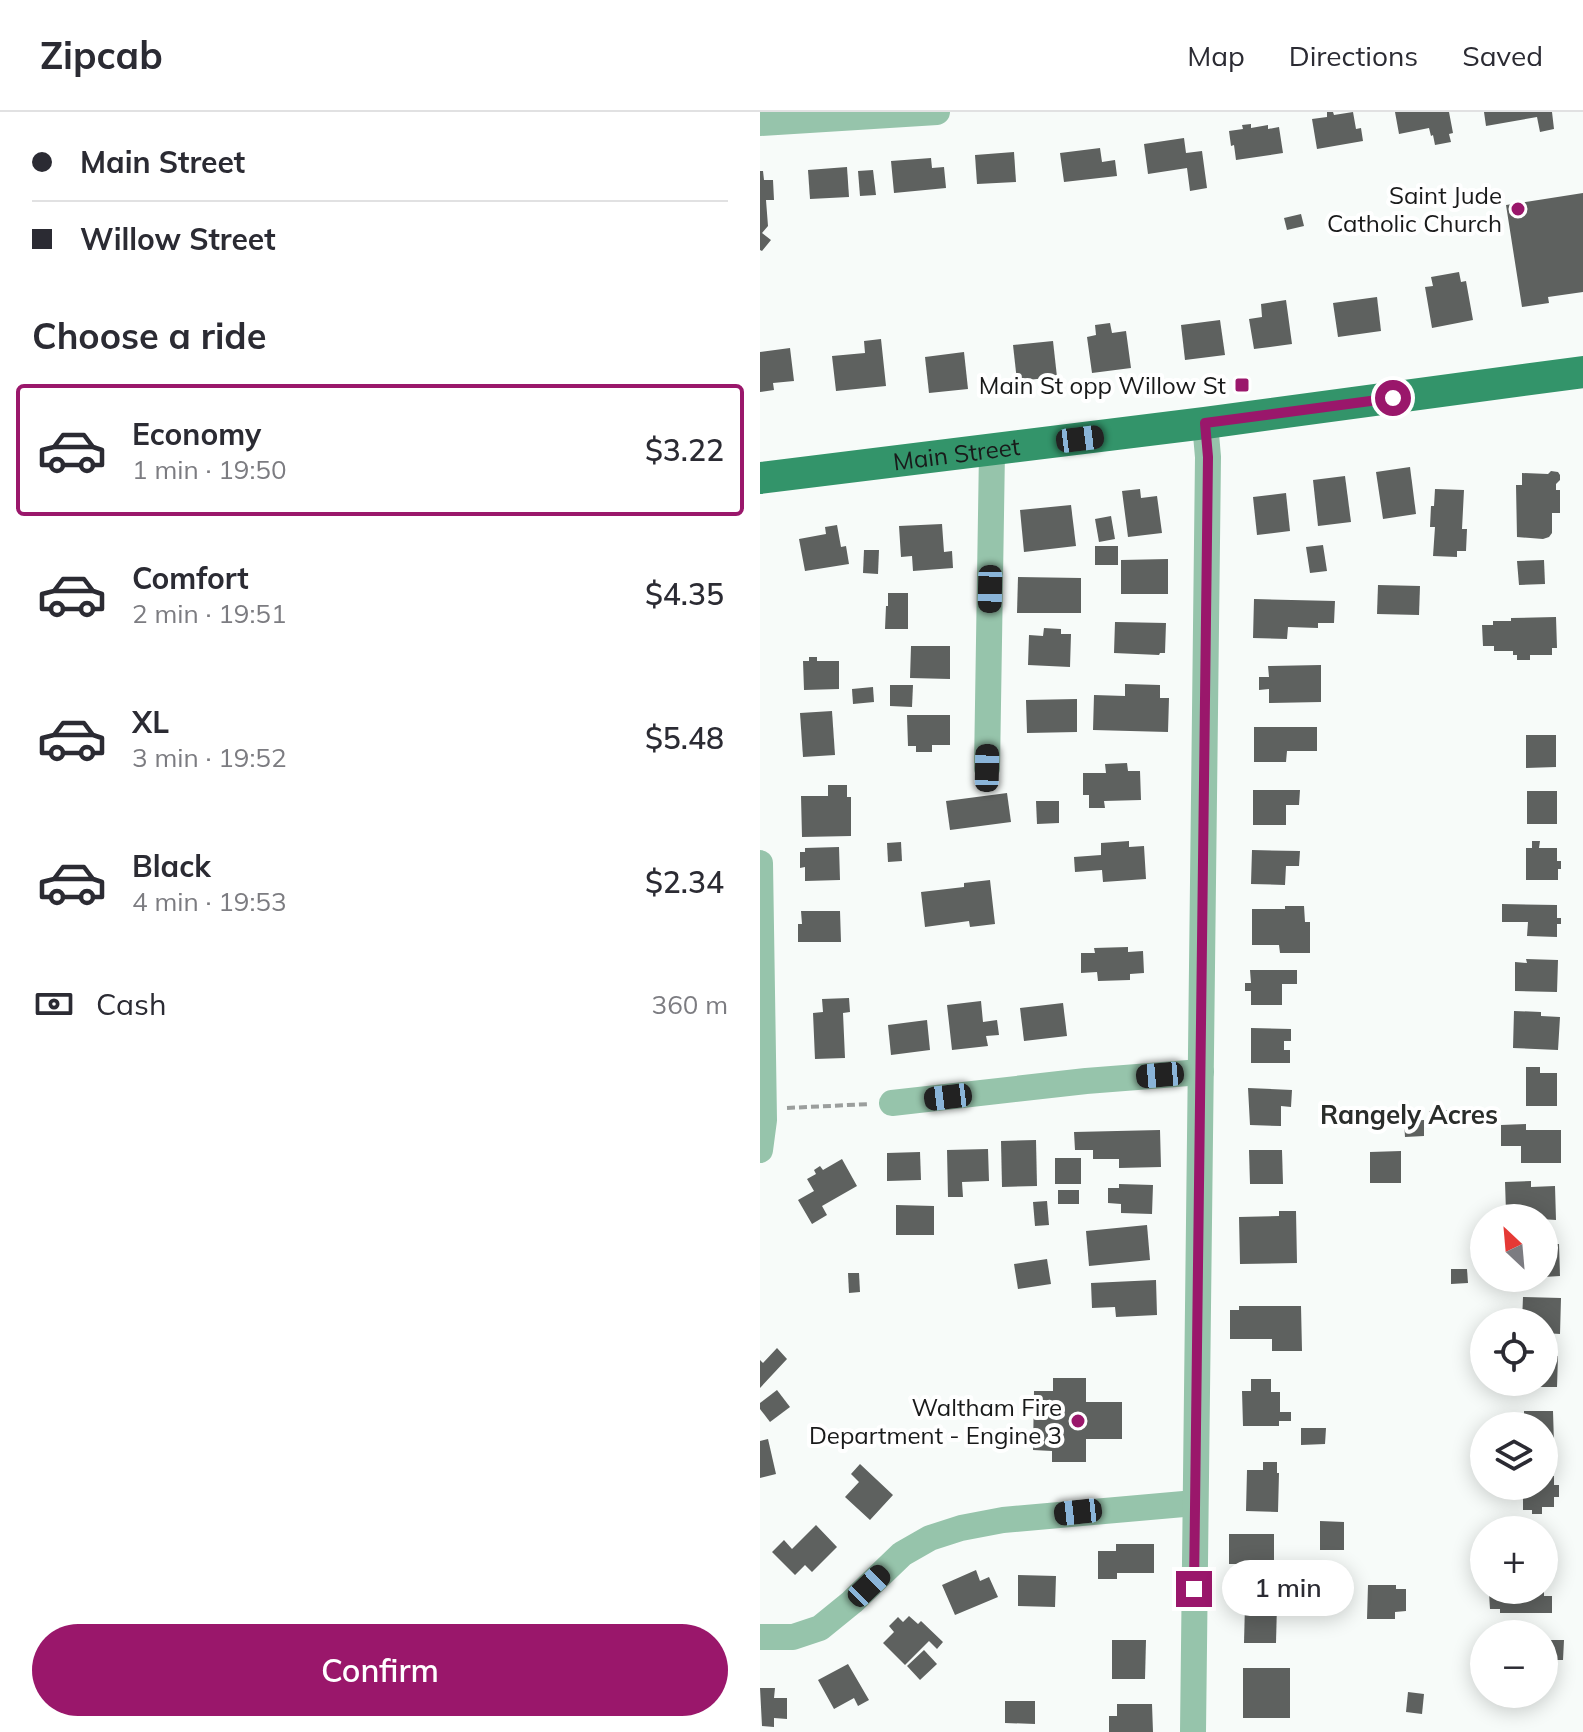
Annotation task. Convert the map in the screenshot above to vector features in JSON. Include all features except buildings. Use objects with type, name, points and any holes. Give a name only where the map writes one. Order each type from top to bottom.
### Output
[{"type":"main road","name":"Main Street","points":[[760,478],[992,451],[1583,372]]},
{"type":"street","points":[[763,119],[937,112]]},
{"type":"street","points":[[1193,1732],[1208,457],[1205,423]]},
{"type":"street","points":[[987,768],[992,451]]},
{"type":"street","points":[[760,863],[764,1120],[760,1150]]},
{"type":"street","points":[[892,1103],[1086,1081],[1201,1072]]},
{"type":"street","points":[[760,1637],[793,1637],[820,1628],[902,1554],[930,1538],[961,1528],[1016,1519],[1195,1503]]},
{"type":"path","points":[[784,1108],[892,1103]]},
{"type":"place","name":"Saint Jude Catholic Church","points":[[1518,209]]},
{"type":"place","name":"Main St opp Willow St","points":[[1242,385]]},
{"type":"place","name":"Waltham Fire Department - Engine 3","points":[[1078,1421]]},
{"type":"district","name":"Rangely Acres","points":[[1409,1114]]},
{"type":"route","points":[[1194,1589],[1208,457],[1205,423],[1393,398]]}]
